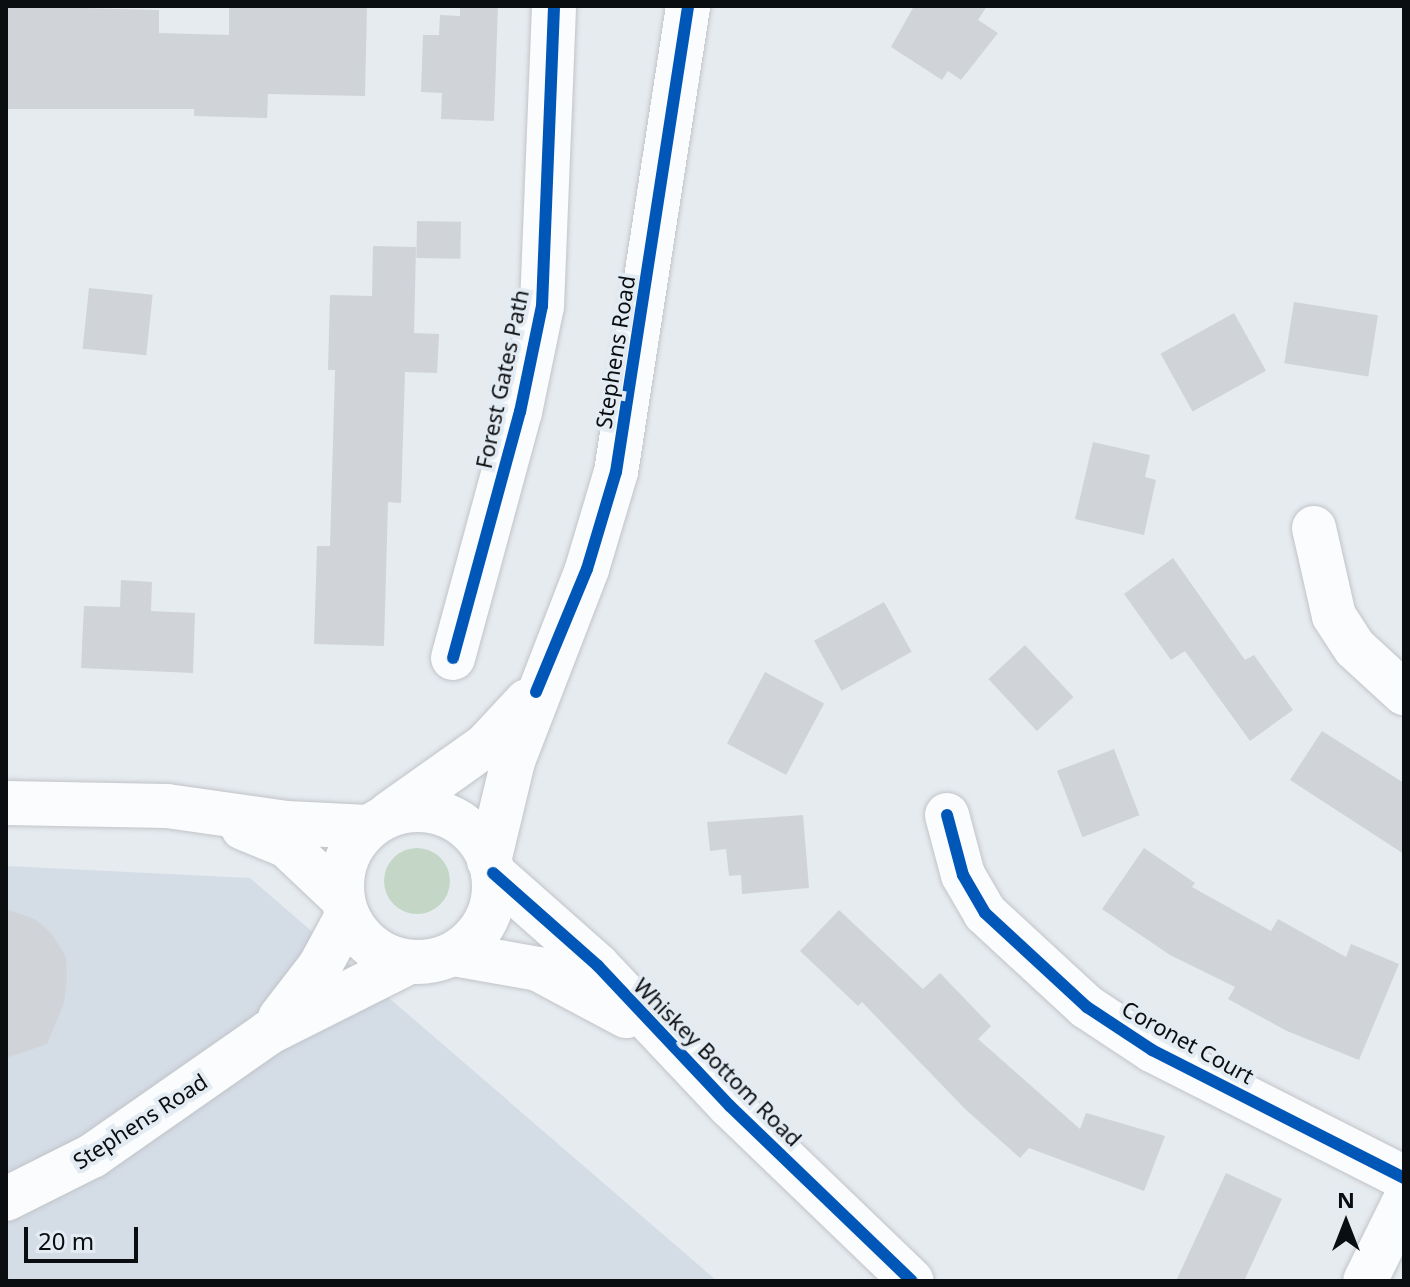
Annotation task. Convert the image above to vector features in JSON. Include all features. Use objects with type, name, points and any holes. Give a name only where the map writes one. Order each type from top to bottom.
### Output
[{"type":"street","name":"Forest Gates Path","points":[[453,658],[520,412],[542,306],[554,6]]},
{"type":"street","name":"Stephens Road","points":[[491,867],[495,824],[536,692],[587,569],[616,472],[688,6]]},
{"type":"street","points":[[1314,528],[1334,616],[1355,648],[1404,693]]},
{"type":"street","name":"Stephens Road","points":[[376,822],[486,745],[536,692]]},
{"type":"street","points":[[6,803],[167,806],[212,814],[376,822],[412,810],[436,812],[462,824],[484,846],[491,867],[488,916],[454,954],[409,962],[385,955],[365,941],[344,907],[287,846],[212,814]]},
{"type":"street","name":"Coronet Court","points":[[947,815],[963,875],[985,913],[1087,1007],[1152,1050],[1404,1178]]},
{"type":"street","points":[[344,907],[342,871],[351,847],[376,822]]},
{"type":"street","name":"Whiskey Bottom Road","points":[[491,867],[598,966],[662,1037],[912,1281]]},
{"type":"street","name":"Stephens Road","points":[[268,1033],[320,966],[344,907]]},
{"type":"street","name":"Whiskey Bottom Road","points":[[454,954],[538,969],[662,1037]]},
{"type":"street","name":"Stephens Road","points":[[6,1199],[92,1156],[268,1033],[409,962]]},
{"type":"street","points":[[1365,1281],[1404,1202]]},
{"type":"shaded area","points":[[6,866],[250,878],[717,1281],[6,1281]]},
{"type":"green space","points":[[410,848],[424,848],[436,853],[445,862],[450,881],[448,894],[441,905],[424,914],[410,914],[398,909],[389,900],[384,888],[384,874],[389,862],[398,853]]},
{"type":"building","points":[[6,6],[159,10],[159,33],[229,35],[229,6],[367,6],[365,96],[268,94],[267,118],[194,116],[194,109],[6,109]]},
{"type":"building","points":[[460,6],[498,6],[494,121],[441,119],[442,93],[421,92],[423,35],[439,35],[440,15],[460,16]]},
{"type":"building","points":[[914,6],[987,6],[978,20],[998,33],[961,80],[948,71],[942,80],[891,47]]},
{"type":"building","points":[[417,221],[461,222],[460,259],[416,258]]},
{"type":"building","points":[[373,246],[416,247],[414,333],[439,334],[437,373],[405,372],[401,503],[388,502],[384,646],[314,644],[317,546],[330,546],[335,370],[328,370],[330,295],[372,296]]},
{"type":"building","points":[[89,288],[153,295],[146,355],[83,349]]},
{"type":"building","points":[[1294,302],[1378,315],[1368,377],[1284,363]]},
{"type":"building","points":[[1234,313],[1266,371],[1193,411],[1161,354]]},
{"type":"building","points":[[1093,442],[1150,455],[1145,477],[1156,480],[1144,535],[1075,519]]},
{"type":"building","points":[[1173,558],[1245,660],[1254,655],[1293,710],[1250,741],[1185,651],[1171,660],[1124,594]]},
{"type":"building","points":[[121,580],[152,582],[151,611],[195,613],[193,673],[81,668],[84,606],[120,607]]},
{"type":"building","points":[[884,602],[912,652],[842,691],[814,641]]},
{"type":"building","points":[[1025,645],[1073,697],[1037,731],[988,679]]},
{"type":"building","points":[[765,672],[824,703],[786,775],[727,744]]},
{"type":"building","points":[[1322,731],[1404,783],[1404,854],[1290,780]]},
{"type":"building","points":[[1114,749],[1139,815],[1082,837],[1057,771]]},
{"type":"building","points":[[803,815],[809,888],[742,894],[741,875],[729,876],[726,849],[710,851],[707,822]]},
{"type":"building","points":[[1144,848],[1195,883],[1192,887],[1271,931],[1278,919],[1346,957],[1351,944],[1399,964],[1359,1060],[1287,1031],[1228,999],[1235,987],[1170,955],[1102,909]]},
{"type":"building","points":[[6,909],[35,919],[52,934],[66,957],[67,979],[64,1003],[47,1044],[6,1058]]},
{"type":"building","points":[[839,910],[923,989],[940,973],[991,1026],[978,1039],[1080,1129],[1086,1113],[1165,1136],[1144,1191],[1029,1148],[1020,1158],[965,1109],[862,1002],[858,1006],[800,951]]},
{"type":"building","points":[[1226,1173],[1282,1199],[1244,1281],[1176,1281]]},
{"type":"cycle path","points":[[453,658],[520,412],[542,306],[554,6]]},
{"type":"cycle path","points":[[536,692],[587,569],[616,472],[688,6]]},
{"type":"cycle path","points":[[947,815],[963,875],[985,913],[1087,1007],[1152,1050],[1404,1178]]},
{"type":"cycle path","points":[[493,873],[598,966],[730,1106],[912,1281]]}]
